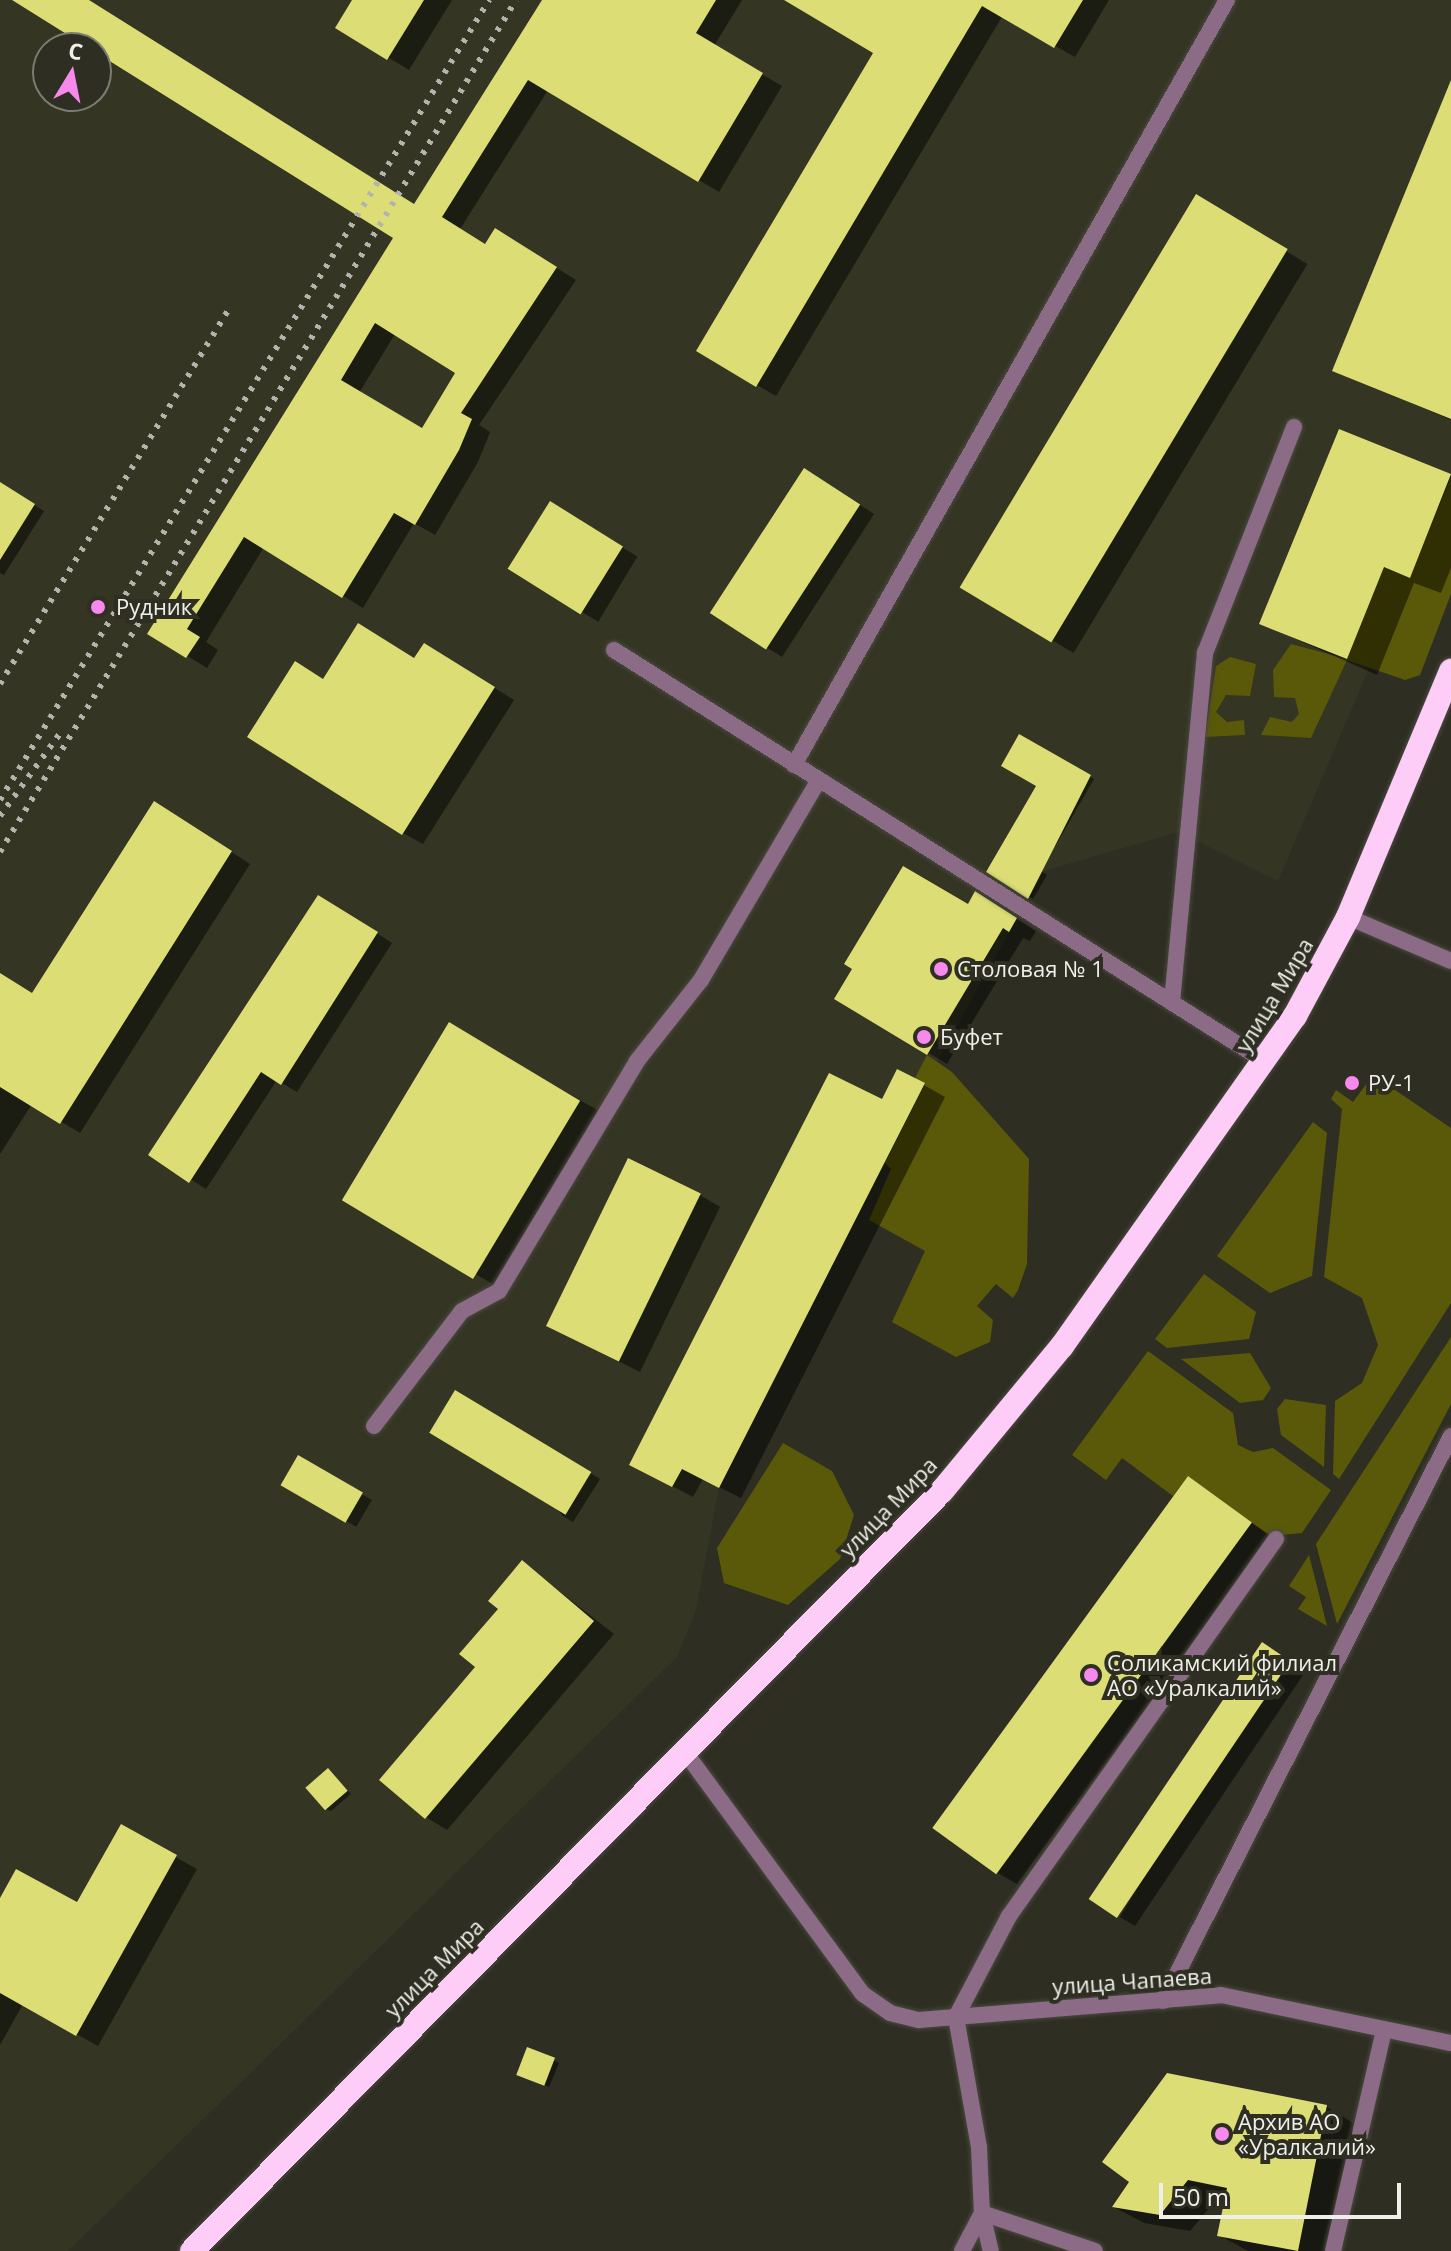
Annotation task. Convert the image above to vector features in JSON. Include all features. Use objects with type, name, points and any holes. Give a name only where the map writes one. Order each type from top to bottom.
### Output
[{"type":"highway","name":"улица Мира","points":[[192,2251],[942,1491],[1062,1346],[1266,1062],[1348,917],[1451,671]]},
{"type":"street","points":[[794,765],[1227,0]]},
{"type":"street","points":[[1172,1002],[1205,653],[1294,427]]},
{"type":"street","points":[[614,650],[1266,1062]]},
{"type":"street","points":[[374,1426],[462,1311],[499,1291],[637,1061],[709,967],[819,780]]},
{"type":"street","points":[[1348,917],[1451,961]]},
{"type":"street","points":[[1163,2001],[1451,1436]]},
{"type":"street","points":[[991,2251],[982,2213],[979,2148],[956,2017],[1009,1916],[1276,1539]]},
{"type":"street","name":"улица Чапаева","points":[[685,1752],[863,1994],[890,2013],[956,2017],[1221,1995],[1451,2043]]},
{"type":"street","points":[[1333,2251],[1384,2030]]},
{"type":"street","points":[[962,2251],[982,2213]]},
{"type":"street","points":[[982,2213],[1095,2251]]},
{"type":"shaded area","points":[[0,0],[1451,0],[1451,477],[1278,881],[1179,832],[1044,871],[925,1083],[719,1488],[696,1610],[677,1657],[68,2251],[0,2251]]},
{"type":"shaded area","points":[[1451,477],[1451,594],[1420,675],[1405,680],[1347,660],[1311,738],[1261,735],[1270,717],[1292,722],[1299,714],[1295,698],[1274,697],[1273,670],[1291,644],[1347,659],[1384,567],[1410,577]]},
{"type":"shaded area","points":[[1230,657],[1256,664],[1250,696],[1226,695],[1216,712],[1227,722],[1244,720],[1245,735],[1205,737],[1216,666]]},
{"type":"shaded area","points":[[927,1055],[952,1072],[1029,1159],[1027,1264],[1018,1290],[1013,1298],[996,1284],[977,1306],[993,1320],[990,1342],[956,1357],[892,1322],[925,1251],[869,1220],[891,1169],[885,1163],[925,1084],[915,1078]]},
{"type":"shaded area","points":[[1373,1075],[1451,1128],[1451,1303],[1339,1479],[1333,1474],[1335,1401],[1362,1383],[1378,1345],[1362,1298],[1324,1277],[1342,1109],[1331,1099],[1336,1090],[1353,1102]]},
{"type":"shaded area","points":[[1313,1122],[1327,1133],[1312,1276],[1270,1293],[1217,1256]]},
{"type":"shaded area","points":[[1204,1274],[1256,1312],[1249,1339],[1167,1348],[1155,1339]]},
{"type":"shaded area","points":[[1451,1337],[1451,1404],[1337,1624],[1316,1544]]},
{"type":"shaded area","points":[[1148,1351],[1233,1413],[1238,1445],[1253,1452],[1273,1448],[1331,1490],[1302,1533],[1270,1536],[1188,1476],[1173,1496],[1122,1458],[1106,1480],[1072,1455]]},
{"type":"shaded area","points":[[1250,1353],[1271,1388],[1263,1400],[1240,1403],[1181,1359]]},
{"type":"shaded area","points":[[1285,1399],[1326,1405],[1324,1467],[1281,1435],[1277,1409]]},
{"type":"shaded area","points":[[783,1443],[832,1471],[854,1515],[840,1559],[788,1605],[724,1583],[717,1548]]},
{"type":"shaded area","points":[[1309,1555],[1327,1626],[1298,1609],[1306,1597],[1289,1586]]},
{"type":"building","points":[[12,0],[89,0],[414,204],[542,0],[716,0],[696,33],[763,73],[698,182],[528,80],[442,217],[485,244],[495,228],[557,267],[461,413],[472,419],[459,450],[415,525],[394,513],[342,598],[244,537],[187,629],[200,637],[186,658],[147,634],[393,238],[112,62],[112,32],[63,32]],"holes":[[[375,323],[455,373],[422,428],[341,380]]]},
{"type":"building","points":[[352,0],[424,0],[387,60],[335,28]]},
{"type":"building","points":[[784,0],[1083,0],[1054,48],[982,6],[756,387],[696,351],[873,53]]},
{"type":"building","points":[[1451,80],[1451,419],[1332,371]]},
{"type":"building","points":[[1196,194],[1288,249],[1051,643],[960,587]]},
{"type":"building","points":[[1339,429],[1451,474],[1410,578],[1384,567],[1347,659],[1259,624]]},
{"type":"building","points":[[804,468],[860,504],[766,650],[710,613]]},
{"type":"building","points":[[0,482],[35,504],[0,560]]},
{"type":"building","points":[[550,501],[623,547],[581,614],[508,569]]},
{"type":"building","points":[[358,623],[414,658],[424,643],[495,687],[402,835],[247,737],[295,661],[323,679]]},
{"type":"building","points":[[1019,734],[1091,775],[1028,899],[986,872],[1036,786],[1001,766]]},
{"type":"building","points":[[154,801],[232,851],[60,1124],[0,1087],[0,973],[32,993]]},
{"type":"building","points":[[903,866],[968,904],[975,891],[1017,918],[1009,932],[1003,928],[927,1055],[834,999],[852,969],[844,964]]},
{"type":"building","points":[[318,895],[378,932],[281,1085],[261,1072],[189,1183],[148,1155]]},
{"type":"building","points":[[449,1022],[580,1101],[473,1279],[342,1200]]},
{"type":"building","points":[[897,1069],[925,1083],[719,1488],[682,1469],[672,1487],[629,1465],[829,1073],[882,1099]]},
{"type":"building","points":[[628,1158],[701,1194],[619,1362],[546,1326]]},
{"type":"building","points":[[455,1390],[591,1472],[566,1515],[429,1433]]},
{"type":"building","points":[[298,1455],[363,1492],[345,1523],[280,1485]]},
{"type":"building","name":"Соликамский филиал АО «Уралкалий»","points":[[1188,1476],[1252,1522],[996,1874],[932,1828]]},
{"type":"building","points":[[522,1560],[594,1621],[425,1819],[379,1780],[475,1667],[459,1654],[498,1609],[488,1601]]},
{"type":"building","points":[[1262,1642],[1290,1661],[1117,1918],[1089,1899]]},
{"type":"building","points":[[328,1768],[348,1791],[325,1810],[305,1788]]},
{"type":"building","points":[[121,1824],[177,1855],[76,2036],[0,1993],[0,1898],[16,1869],[77,1902]]},
{"type":"building","points":[[527,2047],[555,2058],[544,2086],[516,2075]]},
{"type":"building","name":"Архив АО «Уралкалий»","points":[[1167,2073],[1327,2105],[1298,2251],[1217,2236],[1227,2188],[1188,2180],[1160,2215],[1112,2207],[1129,2182],[1102,2162]]},
{"type":"railway","points":[[0,800],[489,0]]},
{"type":"railway","points":[[0,852],[516,0]]},
{"type":"railway","points":[[0,684],[229,309]]},
{"type":"railway","points":[[0,816],[61,732]]},
{"type":"place","name":"Рудник","points":[[98,607]]},
{"type":"place","name":"Столовая № 1","points":[[941,969]]},
{"type":"place","name":"Буфет","points":[[924,1037]]},
{"type":"place","name":"РУ-1","points":[[1352,1083]]},
{"type":"place","name":"Соликамский филиал АО «Уралкалий»","points":[[1091,1675]]},
{"type":"place","name":"Архив АО «Уралкалий»","points":[[1222,2134]]}]
